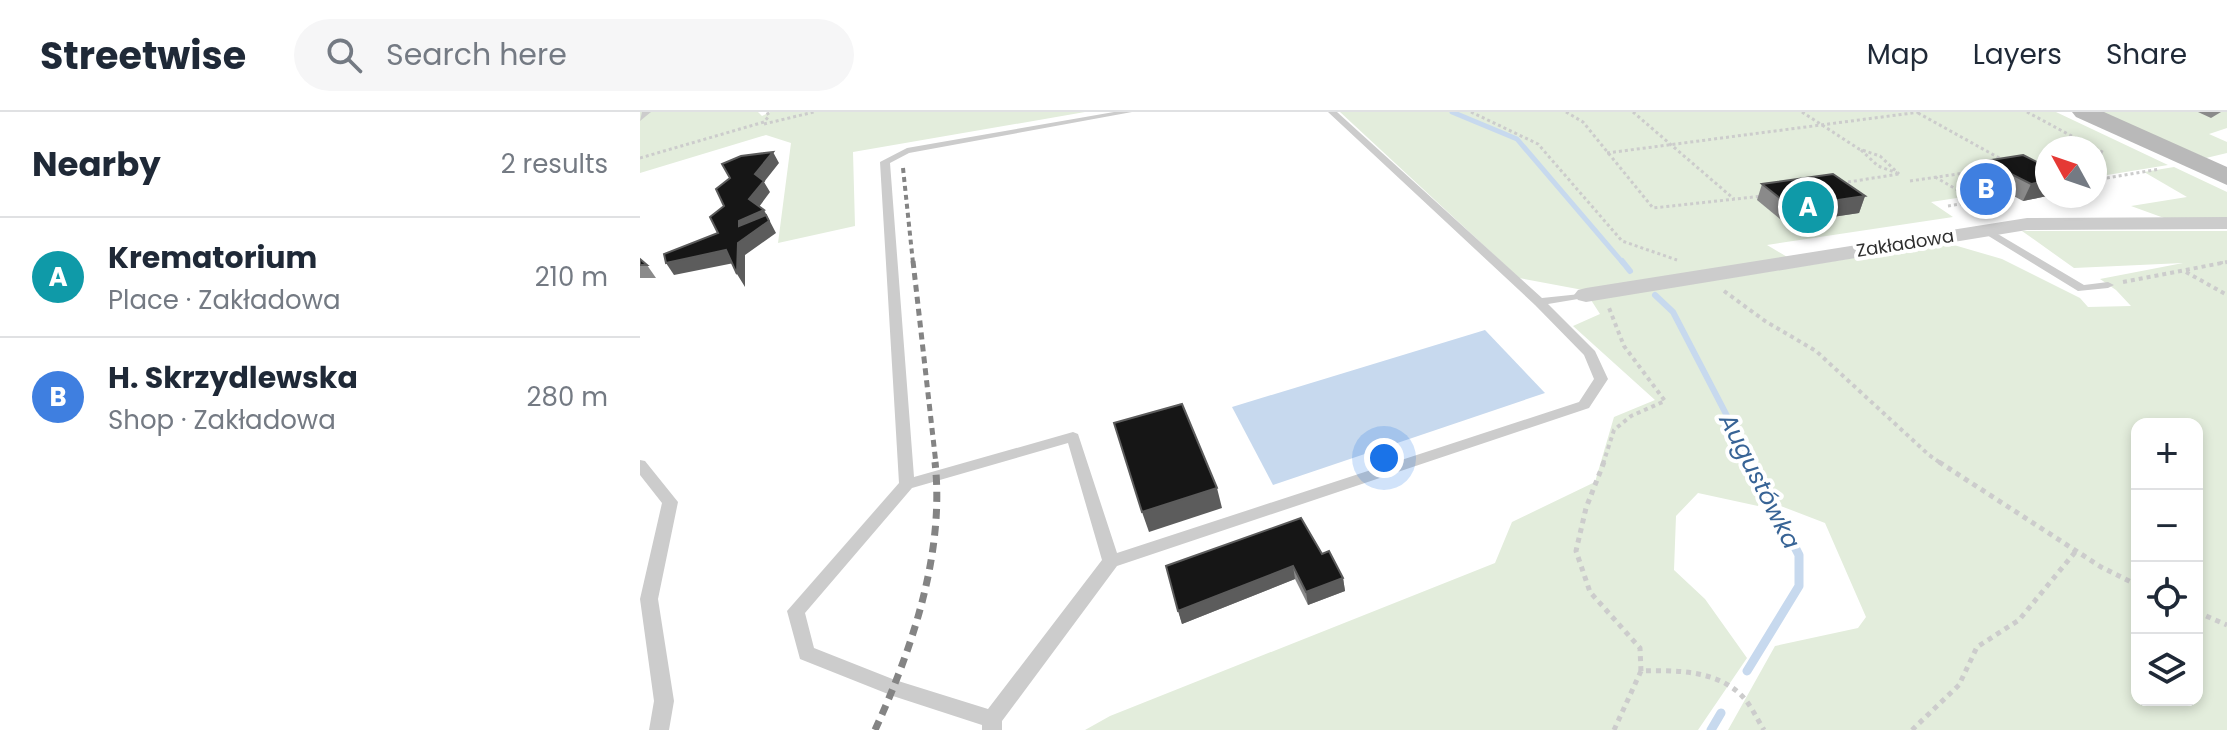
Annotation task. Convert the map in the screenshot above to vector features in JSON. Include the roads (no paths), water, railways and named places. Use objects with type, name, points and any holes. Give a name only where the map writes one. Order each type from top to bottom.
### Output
[{"type":"street","points":[[2084,112],[2227,177]]},
{"type":"street","name":"Zakładowa","points":[[1586,295],[2027,224],[2227,223]]},
{"type":"lane","points":[[640,118],[647,112]]},
{"type":"lane","points":[[907,484],[885,162],[907,151],[1128,112]]},
{"type":"lane","points":[[1111,561],[1073,437],[907,484],[796,611],[806,653],[992,724],[1111,561],[1584,405],[1601,379],[1590,354],[1539,302],[1332,112]]},
{"type":"lane","points":[[1986,230],[2082,289],[2108,285]]},
{"type":"lane","points":[[1539,302],[1586,295]]},
{"type":"lane","points":[[640,465],[670,502],[649,599],[664,701],[659,730]]},
{"type":"water","points":[[1485,330],[1545,393],[1273,485],[1232,407]]},
{"type":"waterway","name":"Augustówka","points":[[1452,112],[1517,139],[1623,263]]},
{"type":"waterway","name":"Augustówka","points":[[1622,261],[1630,271]]},
{"type":"waterway","name":"Augustówka","points":[[1655,295],[1673,312],[1752,464]]},
{"type":"waterway","name":"Augustówka","points":[[1747,671],[1799,586],[1799,555],[1751,462]]},
{"type":"waterway","name":"Augustówka","points":[[1711,730],[1721,713]]},
{"type":"railway","points":[[903,168],[913,263]]},
{"type":"railway","points":[[913,261],[936,464]]},
{"type":"railway","points":[[875,730],[901,667],[923,600],[935,531],[935,462]]},
{"type":"place","name":"H. Skrzydlewska","points":[[1986,189]]},
{"type":"place","name":"Krematorium","points":[[1808,207]]}]
